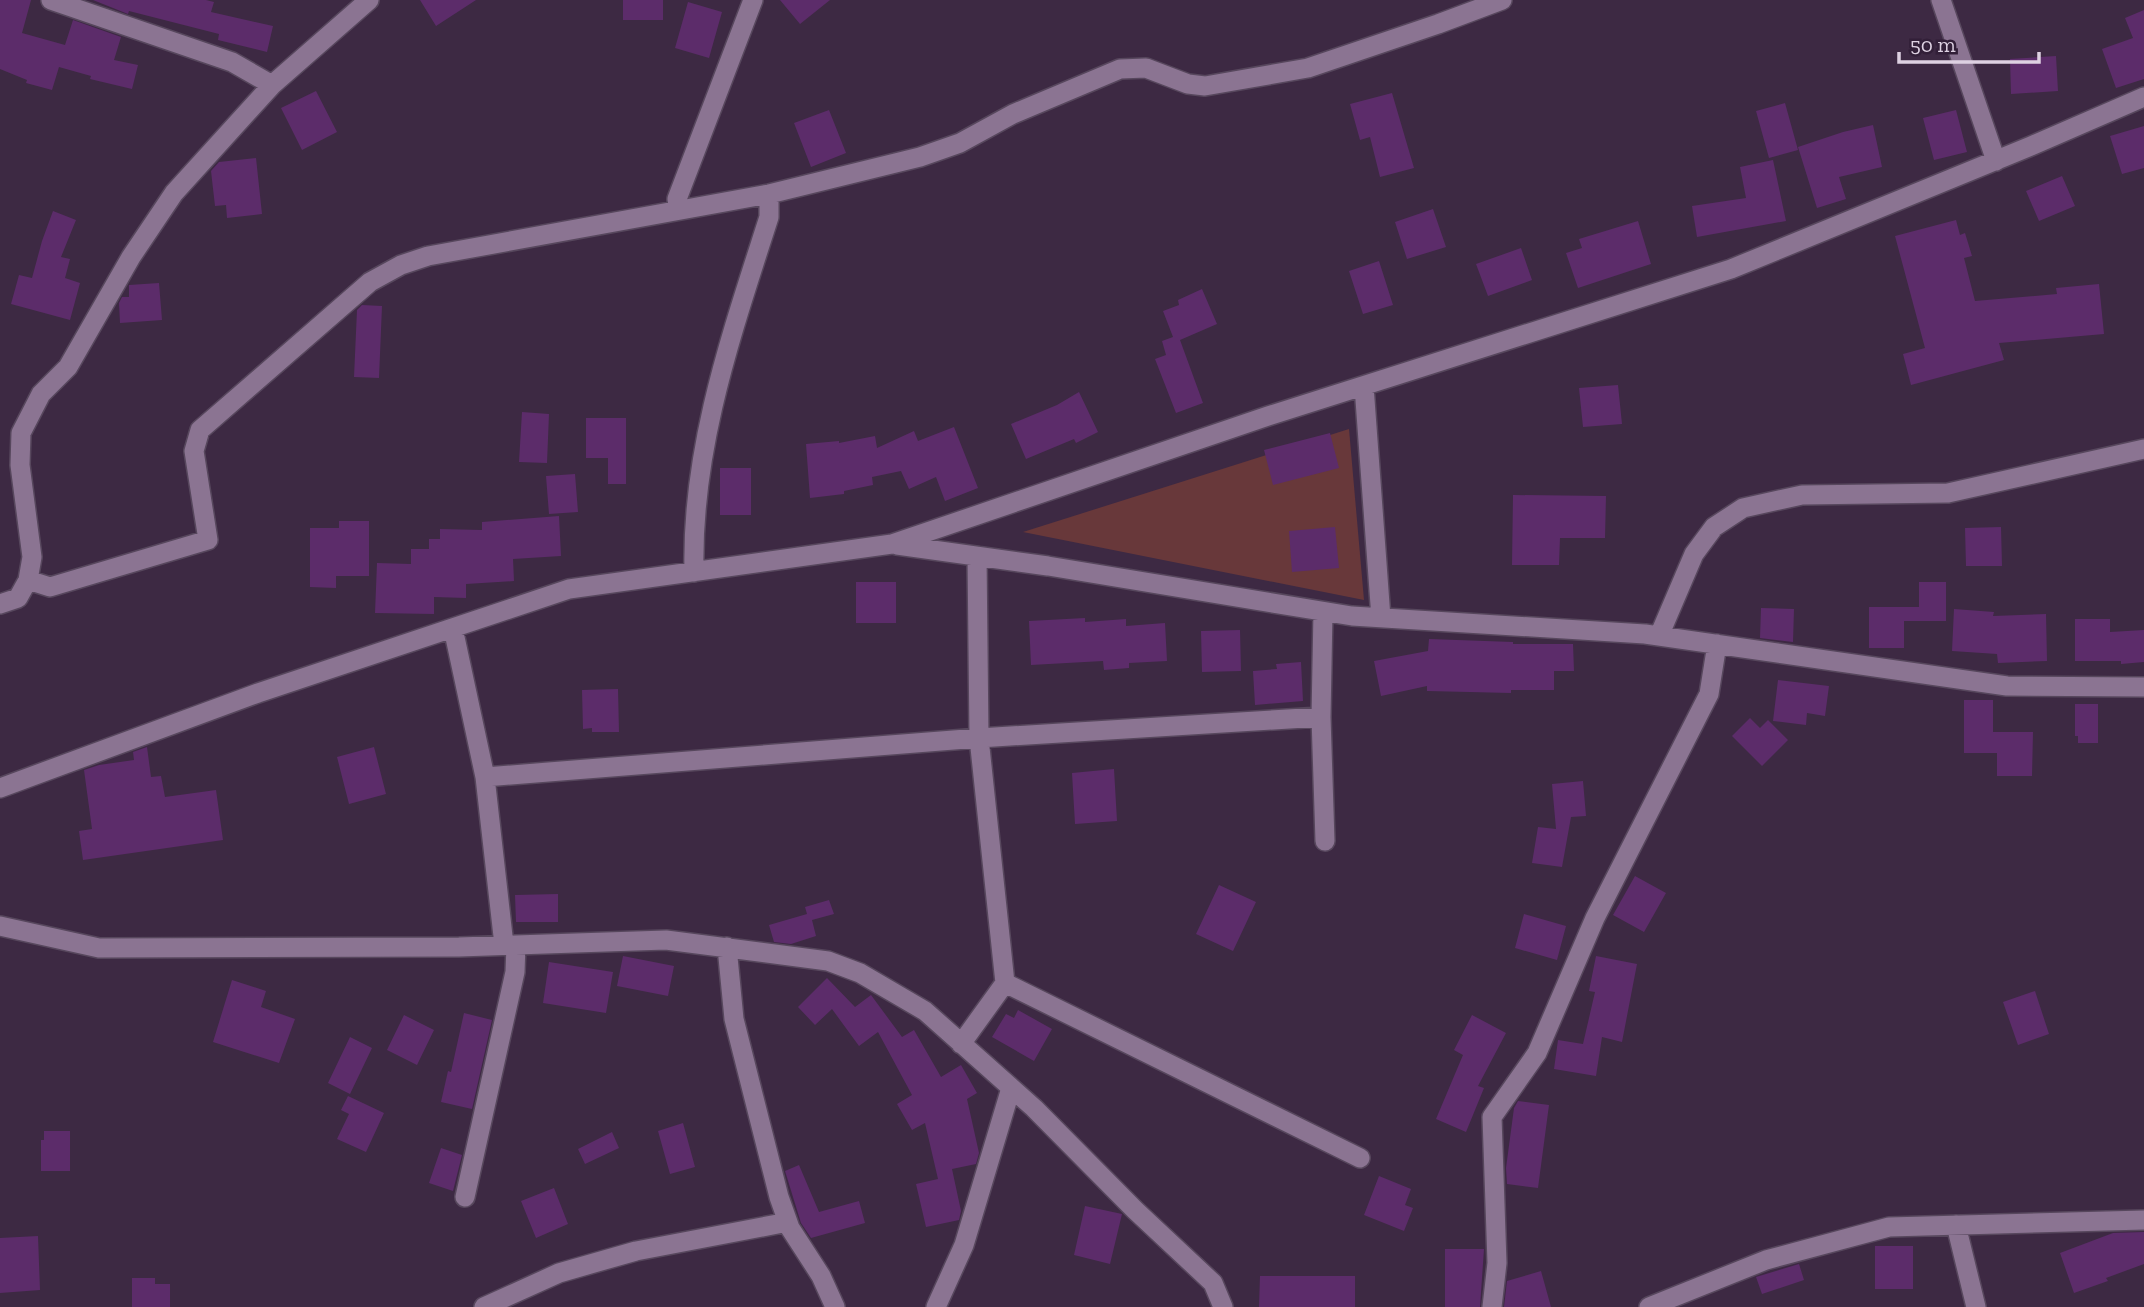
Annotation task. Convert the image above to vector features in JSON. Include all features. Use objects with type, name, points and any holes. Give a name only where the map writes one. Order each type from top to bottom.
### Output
[{"type":"street","points":[[51,0],[232,62],[272,85]]},
{"type":"street","points":[[0,604],[18,598],[28,580],[32,557],[20,465],[21,433],[41,394],[68,367],[131,257],[174,192],[272,85],[369,0]]},
{"type":"street","points":[[679,211],[677,199],[753,0]]},
{"type":"street","points":[[28,580],[50,587],[208,540],[194,451],[200,430],[370,282],[428,256],[769,194],[940,151],[987,130],[1013,114],[1120,69],[1146,68],[1188,84],[1205,86],[1308,68],[1502,0]]},
{"type":"street","points":[[1941,0],[1996,160]]},
{"type":"street","points":[[0,788],[258,693],[569,589],[892,544],[1364,386],[1731,269],[2144,97]]},
{"type":"street","points":[[694,572],[696,497],[708,420],[725,355],[769,216],[769,194]]},
{"type":"street","points":[[1364,386],[1381,618]]},
{"type":"street","points":[[1658,636],[1694,554],[1714,527],[1743,508],[1802,495],[1948,493],[2144,449]]},
{"type":"street","points":[[892,544],[1323,612],[1658,636],[2007,686],[2144,688]]},
{"type":"street","points":[[961,1044],[1005,983],[979,738],[977,556]]},
{"type":"street","points":[[1323,612],[1321,717],[1325,841]]},
{"type":"street","points":[[453,628],[485,777],[515,972],[466,1197]]},
{"type":"street","points":[[1492,1307],[1497,1264],[1492,1117],[1537,1053],[1595,918],[1709,694],[1717,644]]},
{"type":"street","points":[[485,777],[979,738],[1321,717]]},
{"type":"street","points":[[0,926],[99,948],[510,945],[666,940],[828,961],[860,973],[925,1012],[1011,1088],[1213,1283],[1223,1307]]},
{"type":"street","points":[[727,947],[734,1019],[779,1197],[788,1222],[821,1276],[835,1307]]},
{"type":"street","points":[[1005,983],[1360,1158]]},
{"type":"street","points":[[936,1307],[964,1245],[1011,1088]]},
{"type":"street","points":[[1649,1307],[1766,1260],[1889,1227],[2144,1220]]},
{"type":"street","points":[[484,1307],[559,1273],[636,1251],[788,1222]]},
{"type":"street","points":[[1956,1225],[1976,1307]]},
{"type":"shaded area","points":[[1349,429],[1364,600],[1023,532]]},
{"type":"building","points":[[0,0],[31,0],[22,33],[65,45],[73,20],[121,37],[114,60],[138,65],[132,89],[90,79],[91,76],[59,67],[52,90],[26,83],[27,80],[0,69]]},
{"type":"building","points":[[93,0],[206,0],[214,2],[211,12],[273,26],[267,52],[218,40],[219,34],[129,11],[128,14]]},
{"type":"building","points":[[420,0],[476,0],[436,26]]},
{"type":"building","points":[[623,0],[663,0],[663,20],[623,20]]},
{"type":"building","points":[[780,0],[830,0],[800,24]]},
{"type":"building","points":[[688,2],[722,12],[709,58],[675,48]]},
{"type":"building","points":[[2144,10],[2144,79],[2116,88],[2102,49],[2133,38],[2125,18]]},
{"type":"building","points":[[2056,56],[2058,91],[2011,94],[2010,59]]},
{"type":"building","points":[[316,91],[337,132],[302,150],[281,108]]},
{"type":"building","points":[[1392,93],[1414,168],[1380,177],[1370,137],[1360,140],[1350,104]]},
{"type":"building","points":[[1785,103],[1798,150],[1769,158],[1756,111]]},
{"type":"building","points":[[829,110],[846,153],[811,167],[794,123]]},
{"type":"building","points":[[1956,110],[1967,152],[1934,160],[1923,118]]},
{"type":"building","points":[[1873,125],[1882,167],[1839,177],[1846,199],[1817,208],[1798,147]]},
{"type":"building","points":[[2144,126],[2144,168],[2122,174],[2110,136]]},
{"type":"building","points":[[256,158],[262,214],[227,218],[226,205],[215,206],[211,171],[219,162]]},
{"type":"building","points":[[1773,160],[1786,221],[1697,237],[1692,206],[1746,198],[1740,167]]},
{"type":"building","points":[[2062,176],[2075,206],[2039,221],[2026,191]]},
{"type":"building","points":[[1433,209],[1446,247],[1407,259],[1395,222]]},
{"type":"building","points":[[53,211],[76,220],[61,257],[70,259],[65,278],[80,283],[70,320],[11,304],[19,275],[32,278]]},
{"type":"building","points":[[1956,220],[1960,235],[1965,233],[1972,256],[1964,258],[1975,301],[2057,294],[2056,288],[2099,284],[2104,334],[1999,343],[2004,360],[1911,385],[1903,354],[1925,348],[1895,236]]},
{"type":"building","points":[[1638,221],[1651,264],[1578,288],[1566,253],[1582,248],[1579,239]]},
{"type":"building","points":[[1521,248],[1532,280],[1488,296],[1476,264]]},
{"type":"building","points":[[1379,261],[1393,305],[1363,314],[1349,271]]},
{"type":"building","points":[[159,283],[162,320],[120,323],[119,303],[122,297],[129,297],[129,285]]},
{"type":"building","points":[[1202,289],[1217,324],[1180,340],[1203,403],[1176,413],[1155,359],[1166,355],[1162,341],[1173,337],[1163,311],[1179,305],[1178,300]]},
{"type":"building","points":[[362,305],[382,306],[379,378],[354,377],[357,310]]},
{"type":"building","points":[[1618,385],[1622,424],[1583,427],[1579,388]]},
{"type":"building","points":[[1079,392],[1098,432],[1076,443],[1074,439],[1026,459],[1011,424],[1057,405]]},
{"type":"building","points":[[522,412],[549,414],[547,463],[519,462]]},
{"type":"building","points":[[586,418],[626,418],[626,484],[608,484],[608,458],[586,458]]},
{"type":"building","points":[[954,427],[978,488],[945,501],[936,477],[909,489],[901,471],[872,477],[873,485],[844,491],[844,494],[810,498],[806,444],[839,443],[875,436],[877,448],[914,431],[918,441]]},
{"type":"building","points":[[1330,433],[1339,468],[1273,485],[1264,450]]},
{"type":"building","points":[[720,468],[751,468],[751,515],[720,515]]},
{"type":"building","points":[[575,474],[578,512],[549,514],[546,476]]},
{"type":"building","points":[[1513,495],[1606,496],[1605,538],[1560,538],[1559,565],[1512,565]]},
{"type":"building","points":[[559,516],[561,556],[513,559],[514,581],[466,584],[466,598],[434,597],[434,614],[375,613],[377,563],[411,564],[411,549],[429,549],[429,539],[440,539],[440,529],[482,530],[482,522]]},
{"type":"building","points":[[339,521],[369,521],[369,576],[336,576],[336,588],[310,587],[310,528],[339,528]]},
{"type":"building","points":[[1335,527],[1339,568],[1292,572],[1289,531]]},
{"type":"building","points":[[2001,527],[2002,566],[1966,566],[1965,528]]},
{"type":"building","points":[[856,582],[896,582],[896,623],[856,623]]},
{"type":"building","points":[[1919,582],[1946,582],[1946,621],[1904,621],[1904,648],[1869,648],[1869,607],[1919,607]]},
{"type":"building","points":[[1761,608],[1794,609],[1793,642],[1760,638]]},
{"type":"building","points":[[1954,609],[1994,612],[1993,616],[2046,614],[2047,661],[1998,663],[1997,654],[1952,651]]},
{"type":"building","points":[[1085,618],[1085,622],[1126,619],[1126,626],[1165,623],[1167,661],[1129,663],[1129,668],[1104,670],[1103,661],[1031,665],[1029,621]]},
{"type":"building","points":[[2075,619],[2110,619],[2110,632],[2144,630],[2144,662],[2121,664],[2121,661],[2075,661]]},
{"type":"building","points":[[1240,630],[1241,671],[1202,672],[1201,631]]},
{"type":"building","points":[[1429,639],[1573,644],[1574,671],[1554,671],[1554,690],[1511,690],[1511,693],[1427,691],[1427,686],[1381,696],[1374,661],[1428,651]]},
{"type":"building","points":[[1301,662],[1303,701],[1255,705],[1253,671],[1277,669],[1276,664]]},
{"type":"building","points":[[1778,680],[1829,686],[1825,716],[1807,713],[1806,725],[1773,721]]},
{"type":"building","points":[[618,689],[619,732],[592,732],[592,728],[583,729],[582,690]]},
{"type":"building","points":[[1964,700],[1993,700],[1993,732],[2033,732],[2032,776],[1997,776],[1997,753],[1964,753]]},
{"type":"building","points":[[2075,704],[2098,704],[2098,743],[2078,743],[2078,736],[2075,736]]},
{"type":"building","points":[[1750,718],[1760,728],[1768,720],[1788,740],[1762,766],[1732,736]]},
{"type":"building","points":[[147,747],[151,777],[161,776],[165,797],[216,790],[223,840],[83,860],[79,831],[92,829],[84,770],[134,760],[133,752]]},
{"type":"building","points":[[374,747],[386,794],[349,804],[337,757]]},
{"type":"building","points":[[1114,769],[1117,821],[1075,824],[1072,773]]},
{"type":"building","points":[[1583,781],[1586,816],[1571,817],[1562,867],[1532,863],[1538,827],[1556,829],[1552,784]]},
{"type":"building","points":[[1635,876],[1666,893],[1644,932],[1613,915]]},
{"type":"building","points":[[1219,885],[1256,902],[1233,951],[1196,934]]},
{"type":"building","points":[[558,894],[558,922],[516,922],[515,895]]},
{"type":"building","points":[[829,900],[834,914],[812,920],[816,936],[791,944],[774,942],[769,925],[807,914],[805,907]]},
{"type":"building","points":[[1524,914],[1566,926],[1557,960],[1515,948]]},
{"type":"building","points":[[623,956],[674,966],[668,996],[617,986]]},
{"type":"building","points":[[1596,956],[1637,964],[1622,1042],[1602,1037],[1596,1076],[1554,1069],[1558,1040],[1583,1044],[1595,992],[1589,991]]},
{"type":"building","points":[[549,962],[613,972],[606,1013],[543,1003]]},
{"type":"building","points":[[827,978],[855,1007],[871,995],[902,1037],[914,1030],[941,1077],[961,1065],[977,1093],[967,1099],[979,1153],[976,1164],[952,1169],[961,1211],[959,1220],[926,1227],[916,1184],[938,1179],[925,1123],[912,1130],[897,1104],[912,1095],[878,1032],[859,1046],[832,1009],[815,1025],[798,1007]]},
{"type":"building","points":[[232,980],[266,991],[261,1007],[295,1019],[279,1063],[213,1042]]},
{"type":"building","points":[[2035,991],[2049,1034],[2018,1045],[2003,1002]]},
{"type":"building","points":[[1018,1010],[1052,1029],[1034,1061],[992,1037],[1006,1014],[1014,1018]]},
{"type":"building","points":[[464,1013],[492,1020],[472,1109],[441,1102],[448,1071],[451,1072]]},
{"type":"building","points":[[404,1015],[434,1030],[417,1065],[387,1050]]},
{"type":"building","points":[[1472,1015],[1506,1033],[1478,1086],[1484,1088],[1466,1132],[1436,1119],[1463,1055],[1454,1050]]},
{"type":"building","points":[[350,1037],[372,1048],[350,1094],[328,1083]]},
{"type":"building","points":[[348,1096],[384,1113],[366,1152],[337,1139],[349,1114],[341,1110]]},
{"type":"building","points":[[1518,1101],[1549,1105],[1538,1188],[1507,1184],[1506,1168],[1514,1108]]},
{"type":"building","points":[[683,1123],[695,1167],[670,1174],[658,1131]]},
{"type":"building","points":[[44,1131],[70,1131],[70,1171],[41,1171],[41,1140],[44,1140]]},
{"type":"building","points":[[612,1132],[619,1148],[585,1164],[578,1149]]},
{"type":"building","points":[[441,1148],[462,1155],[453,1191],[429,1183]]},
{"type":"building","points":[[799,1165],[819,1212],[859,1201],[865,1223],[811,1238],[801,1223],[785,1171]]},
{"type":"building","points":[[1379,1176],[1411,1189],[1405,1205],[1413,1208],[1404,1231],[1364,1215]]},
{"type":"building","points":[[554,1188],[568,1224],[536,1238],[521,1201]]},
{"type":"building","points":[[1085,1206],[1122,1214],[1110,1264],[1074,1255]]},
{"type":"building","points":[[2144,1232],[2144,1264],[2074,1293],[2060,1253],[2113,1233]]},
{"type":"building","points":[[38,1236],[40,1290],[0,1293],[0,1238]]},
{"type":"building","points":[[1875,1246],[1913,1246],[1913,1289],[1875,1289]]},
{"type":"building","points":[[1445,1249],[1484,1249],[1480,1307],[1445,1307]]},
{"type":"building","points":[[1799,1264],[1804,1280],[1762,1294],[1756,1277]]},
{"type":"building","points":[[1541,1271],[1551,1307],[1504,1307],[1507,1281]]},
{"type":"building","points":[[1260,1276],[1355,1276],[1355,1307],[1259,1307]]},
{"type":"building","points":[[132,1278],[155,1278],[155,1284],[170,1284],[170,1307],[132,1307]]}]
